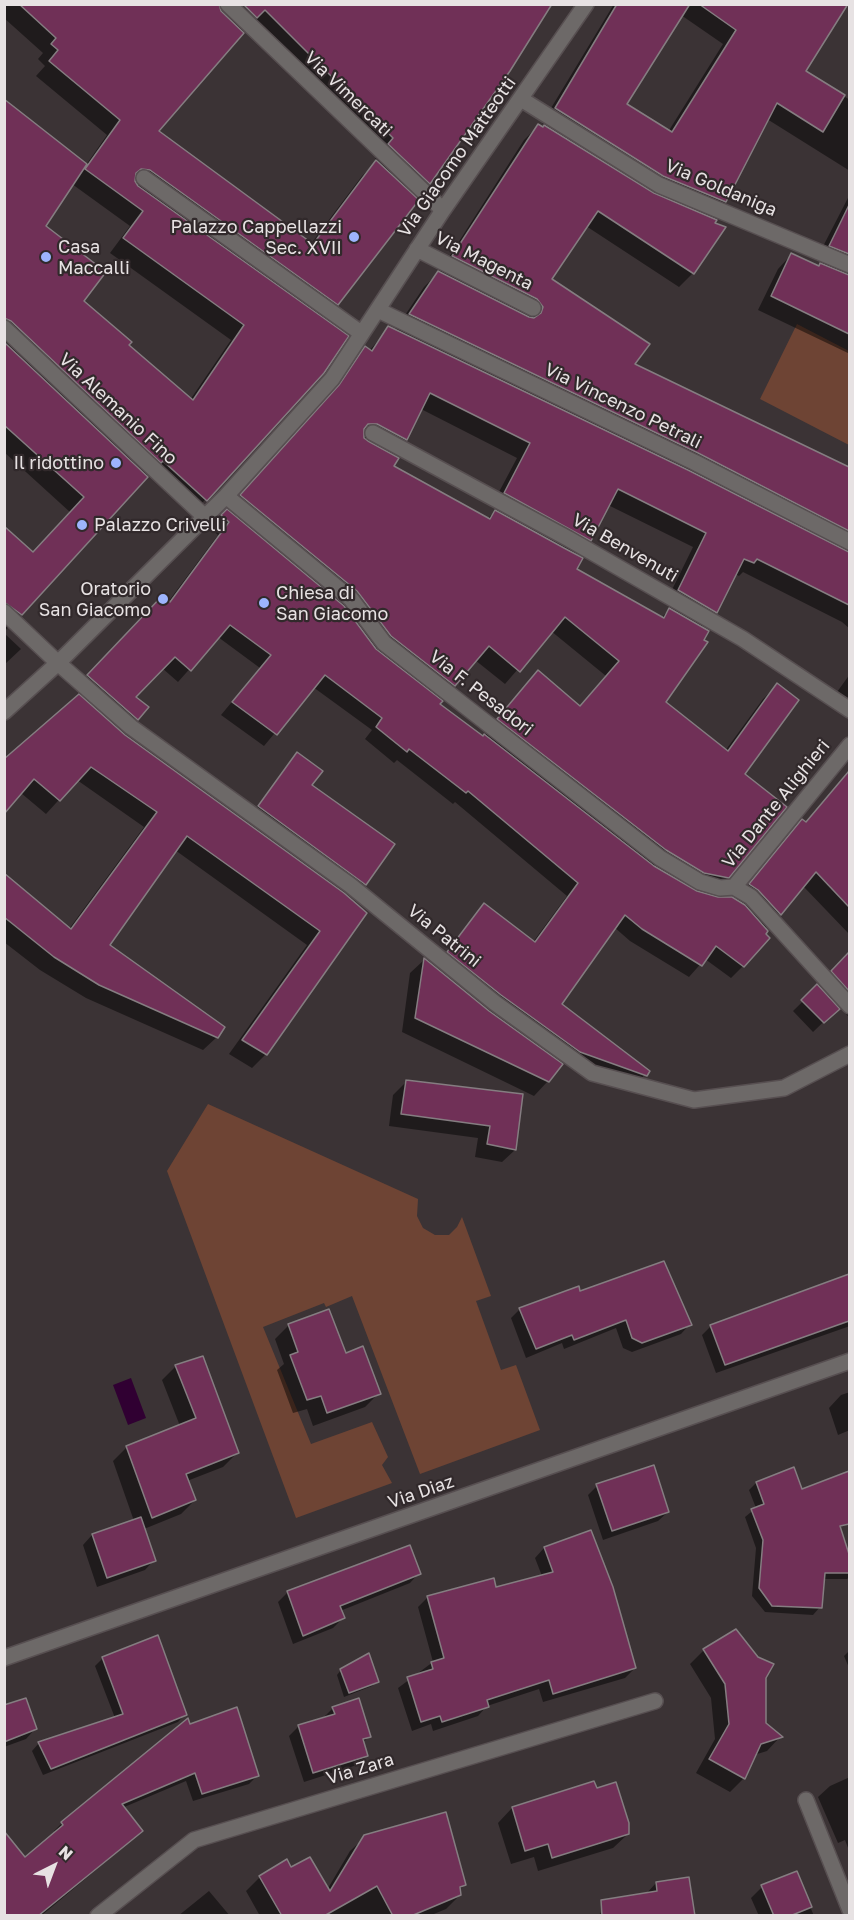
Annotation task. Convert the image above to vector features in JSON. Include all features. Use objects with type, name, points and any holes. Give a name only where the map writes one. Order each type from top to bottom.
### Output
[{"type":"street","name":"Via Vimercati","points":[[228,4],[443,210]]},
{"type":"street","name":"Via Giacomo Matteotti","points":[[4,712],[58,663],[226,496],[332,379],[443,210],[585,5]]},
{"type":"street","name":"Via Goldaniga","points":[[521,99],[659,185],[849,265]]},
{"type":"street","points":[[144,178],[361,333]]},
{"type":"street","name":"Via Magenta","points":[[417,249],[533,308]]},
{"type":"street","name":"Via Vincenzo Petrali","points":[[378,310],[694,462],[849,542]]},
{"type":"street","name":"Via Alemanio Fino","points":[[4,328],[205,517]]},
{"type":"street","name":"Via Benvenuti","points":[[373,433],[569,538],[743,639],[849,710]]},
{"type":"street","name":"Via F. Pesadori","points":[[226,496],[351,599],[384,643],[660,858],[700,882],[720,888],[734,887]]},
{"type":"street","name":"Via Patrini","points":[[4,612],[131,727],[350,885],[495,1003],[592,1073],[694,1100],[784,1088],[849,1054]]},
{"type":"street","name":"Via Dante Alighieri","points":[[734,887],[849,745]]},
{"type":"street","points":[[734,887],[751,897],[849,1006]]},
{"type":"street","name":"Via Diaz","points":[[4,1659],[849,1361]]},
{"type":"street","name":"Via Zara","points":[[98,1916],[194,1840],[655,1701]]},
{"type":"street","points":[[806,1800],[849,1910]]},
{"type":"shaded area","points":[[797,324],[849,351],[849,445],[760,399]]},
{"type":"shaded area","points":[[208,1104],[418,1199],[417,1216],[423,1228],[435,1235],[449,1235],[457,1227],[462,1217],[491,1296],[476,1301],[501,1370],[516,1365],[540,1430],[420,1474],[352,1296],[326,1307],[324,1303],[263,1327],[311,1444],[372,1422],[388,1457],[382,1465],[392,1483],[296,1518],[167,1171]]},
{"type":"shaded area","points":[[131,1378],[146,1418],[128,1425],[113,1385]]},
{"type":"building","points":[[19,4],[219,4],[221,11],[244,33],[159,131],[313,244],[376,160],[419,200],[338,305],[150,170],[141,169],[136,173],[135,181],[138,186],[349,336],[324,373],[207,501],[163,461],[161,463],[11,321],[4,318],[4,99],[87,164],[46,226],[106,272],[84,301],[132,342],[129,345],[193,400],[244,325],[123,238],[143,211],[85,169],[120,120],[49,61],[58,50],[51,44],[56,38]]},
{"type":"building","points":[[243,4],[552,4],[510,71],[430,184],[388,144],[393,138],[265,10],[257,18]]},
{"type":"building","points":[[617,4],[690,4],[627,104],[672,132],[736,30],[699,4],[848,4],[806,71],[845,95],[823,132],[777,103],[726,202],[663,176],[555,108]]},
{"type":"building","points":[[538,124],[543,127],[544,125],[654,193],[717,220],[715,223],[726,227],[694,274],[598,211],[552,279],[650,344],[635,364],[849,467],[849,531],[698,453],[409,314],[438,271],[529,317],[534,318],[541,313],[543,307],[537,299],[452,256]]},
{"type":"building","points":[[849,205],[849,254],[829,246]]},
{"type":"building","points":[[791,253],[819,266],[820,263],[849,275],[849,334],[771,296]]},
{"type":"building","points":[[388,326],[690,471],[849,552],[849,605],[757,559],[754,563],[744,559],[717,613],[678,590],[706,533],[618,489],[591,541],[504,493],[530,443],[430,393],[407,440],[377,424],[368,424],[364,429],[364,438],[399,458],[394,466],[490,519],[495,510],[583,558],[577,569],[664,618],[669,608],[709,631],[704,640],[708,642],[666,702],[728,751],[777,683],[799,700],[745,774],[787,807],[729,878],[704,873],[666,850],[497,719],[538,670],[580,706],[619,661],[565,617],[520,672],[489,646],[455,686],[391,636],[357,591],[240,495],[339,385],[365,346],[372,351]]},
{"type":"building","name":"Palazzo Crivelli","points":[[4,342],[148,477],[22,615],[4,602],[4,526],[33,552],[84,497],[4,425]]},
{"type":"building","points":[[227,509],[344,606],[376,649],[443,701],[440,704],[483,736],[484,734],[654,866],[697,891],[718,897],[732,897],[745,905],[768,931],[766,934],[770,938],[744,967],[716,946],[702,966],[642,929],[625,915],[562,1004],[650,1071],[647,1076],[580,1052],[501,995],[447,952],[484,903],[535,942],[578,883],[468,791],[466,793],[409,749],[407,752],[376,727],[382,718],[325,675],[277,735],[232,702],[271,655],[230,625],[191,671],[175,657],[136,697],[149,707],[138,720],[87,675],[163,595],[170,602],[229,522],[221,515]]},
{"type":"building","points":[[79,694],[125,735],[344,893],[367,913],[267,1055],[242,1040],[320,931],[187,836],[110,945],[225,1027],[218,1038],[99,985],[54,957],[4,917],[4,873],[71,929],[157,812],[91,767],[60,801],[34,779],[4,814],[4,759]]},
{"type":"building","points":[[297,752],[323,771],[312,785],[395,844],[366,885],[258,806]]},
{"type":"building","points":[[849,771],[849,907],[816,872],[781,915],[758,890],[749,884],[802,819],[806,822]]},
{"type":"building","points":[[849,952],[849,991],[831,971]]},
{"type":"building","points":[[424,958],[489,1011],[563,1064],[549,1082],[415,1018]]},
{"type":"building","points":[[817,984],[840,1009],[824,1023],[801,1000]]},
{"type":"building","points":[[406,1080],[523,1094],[516,1150],[487,1144],[490,1126],[401,1114]]},
{"type":"building","points":[[664,1261],[692,1325],[642,1343],[632,1338],[626,1320],[574,1340],[572,1335],[536,1349],[519,1308],[579,1286],[580,1291]]},
{"type":"building","points":[[849,1274],[849,1321],[725,1365],[710,1325]]},
{"type":"building","points":[[329,1309],[346,1353],[363,1346],[381,1394],[327,1413],[321,1396],[307,1400],[290,1355],[298,1352],[288,1324]]},
{"type":"building","points":[[203,1356],[239,1453],[186,1474],[196,1500],[152,1518],[126,1446],[196,1418],[175,1365]]},
{"type":"building","points":[[654,1465],[669,1512],[612,1531],[596,1484]]},
{"type":"building","points":[[794,1467],[802,1489],[849,1471],[849,1524],[840,1526],[849,1554],[849,1573],[825,1573],[822,1608],[772,1606],[759,1588],[763,1540],[751,1509],[764,1504],[756,1482]]},
{"type":"building","points":[[141,1517],[156,1561],[107,1578],[92,1534]]},
{"type":"building","points":[[591,1530],[613,1587],[636,1668],[553,1694],[549,1680],[487,1700],[489,1707],[442,1722],[440,1716],[421,1722],[407,1677],[433,1669],[431,1662],[444,1658],[427,1596],[494,1578],[496,1587],[553,1572],[544,1547]]},
{"type":"building","points":[[410,1545],[421,1574],[340,1606],[345,1618],[303,1636],[287,1591]]},
{"type":"building","points":[[736,1629],[758,1657],[774,1664],[766,1678],[766,1723],[783,1737],[761,1744],[745,1779],[709,1759],[729,1724],[725,1684],[703,1649]]},
{"type":"building","points":[[158,1635],[187,1715],[51,1769],[38,1742],[123,1714],[102,1657]]},
{"type":"building","points":[[369,1653],[379,1682],[349,1693],[340,1669]]},
{"type":"building","points":[[26,1698],[37,1729],[4,1742],[4,1705]]},
{"type":"building","points":[[359,1698],[371,1737],[363,1739],[368,1756],[313,1773],[298,1725],[335,1714],[332,1707]]},
{"type":"building","points":[[237,1707],[259,1776],[202,1794],[195,1773],[122,1804],[143,1831],[38,1916],[4,1916],[4,1831],[25,1857],[63,1825],[61,1822],[188,1718],[190,1724]]},
{"type":"building","points":[[594,1781],[597,1788],[616,1782],[629,1823],[629,1834],[552,1858],[548,1844],[525,1851],[512,1807]]},
{"type":"building","points":[[446,1812],[466,1885],[460,1887],[461,1895],[411,1916],[393,1916],[377,1886],[324,1916],[282,1916],[259,1876],[287,1859],[291,1867],[310,1857],[330,1891],[364,1835]]},
{"type":"building","points":[[797,1871],[812,1907],[790,1916],[774,1916],[761,1885]]},
{"type":"building","points":[[689,1877],[695,1916],[602,1916],[601,1900],[657,1891],[656,1882]]},
{"type":"place","name":"Palazzo Cappellazzi Sec. XVII","points":[[354,237]]},
{"type":"place","name":"Casa Maccalli","points":[[46,257]]},
{"type":"place","name":"Il ridottino","points":[[116,463]]},
{"type":"place","name":"Palazzo Crivelli","points":[[82,525]]},
{"type":"place","name":"Oratorio San Giacomo","points":[[163,599]]},
{"type":"place","name":"Chiesa di San Giacomo","points":[[264,603]]}]
